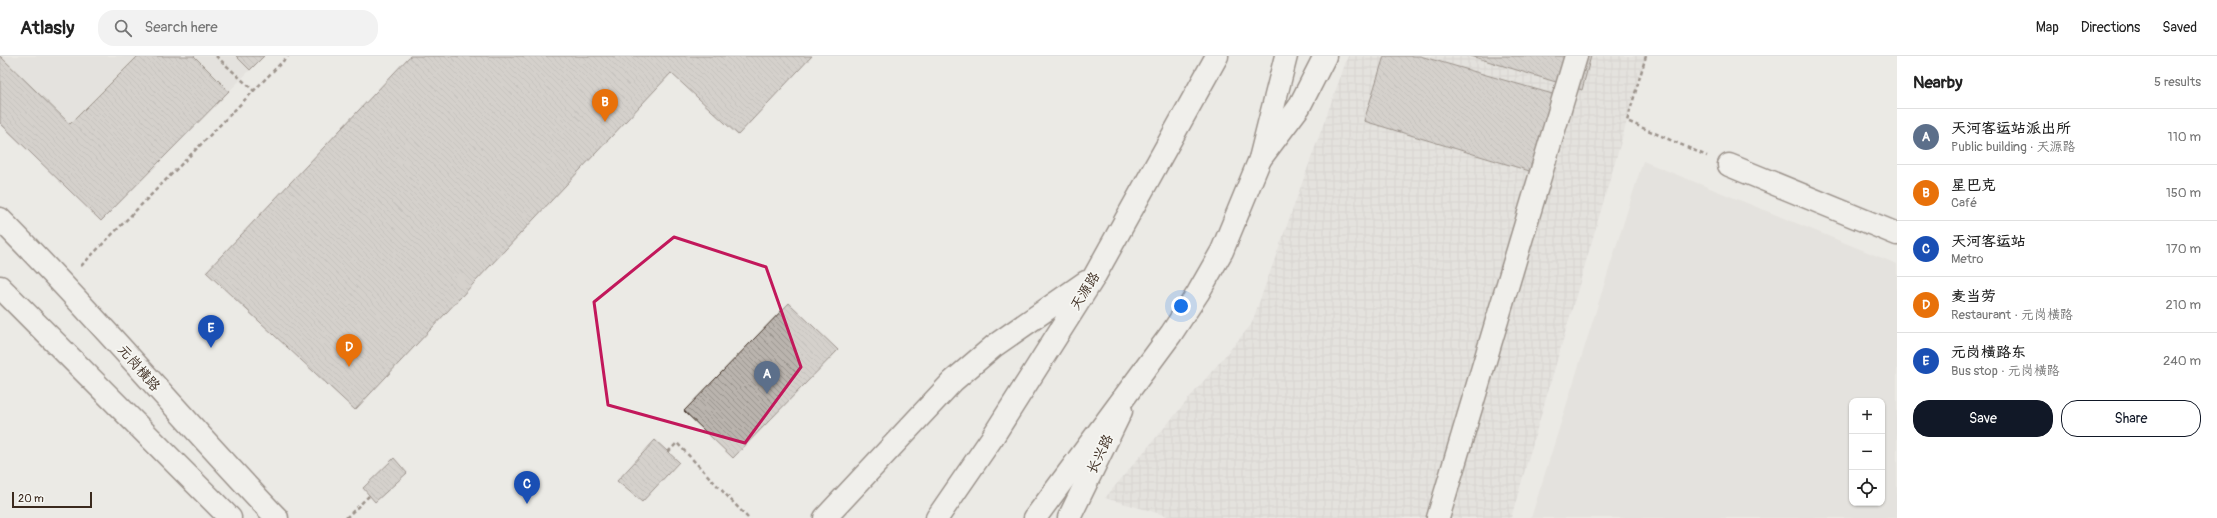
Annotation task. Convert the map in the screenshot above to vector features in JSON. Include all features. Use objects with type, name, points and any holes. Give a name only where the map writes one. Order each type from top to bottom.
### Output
[{"type":"main road","points":[[1035,518],[1132,390],[1198,292],[1222,252],[1260,159],[1286,56]]},
{"type":"main road","points":[[1260,159],[1299,107],[1325,56]]},
{"type":"main road","points":[[1438,518],[1576,56]]},
{"type":"main road","name":"天源路","points":[[938,518],[992,438],[1094,277],[1214,60]]},
{"type":"main road","points":[[1729,165],[1897,234]]},
{"type":"main road","name":"元岗横路","points":[[0,219],[63,284],[165,398],[277,518]]},
{"type":"main road","points":[[825,518],[953,381],[994,346],[1094,277]]},
{"type":"main road","points":[[0,286],[230,518]]},
{"type":"main road","name":"长兴路","points":[[1069,518],[1132,390]]},
{"type":"path","points":[[216,56],[254,91]]},
{"type":"path","points":[[63,284],[288,56]]},
{"type":"path","points":[[1646,56],[1627,121],[1729,165]]},
{"type":"path","points":[[668,452],[677,443],[748,518]]},
{"type":"path","points":[[346,518],[369,496]]},
{"type":"highlighted area","points":[[674,237],[766,267],[801,367],[745,443],[608,405],[594,302]]},
{"type":"shaded area","points":[[0,56],[264,56],[101,221],[0,123]]},
{"type":"shaded area","points":[[1348,56],[1646,56],[1511,518],[1175,518],[1105,498],[1251,325]]},
{"type":"shaded area","points":[[1643,161],[1897,264],[1897,518],[1531,518]]},
{"type":"building","points":[[0,56],[70,124],[138,56],[194,56],[229,91],[101,221],[0,123]]},
{"type":"building","points":[[236,56],[264,56],[250,70]]},
{"type":"building","points":[[410,56],[812,56],[738,135],[671,73],[355,410],[206,272]]},
{"type":"building","points":[[1384,56],[1420,56],[1570,99],[1546,176],[1364,121]]},
{"type":"building","points":[[1471,56],[1591,56],[1582,90]]},
{"type":"building","points":[[789,303],[838,350],[733,458],[684,411]]},
{"type":"building","points":[[655,440],[679,462],[642,502],[617,481]]},
{"type":"building","points":[[394,458],[407,473],[375,502],[363,488]]},
{"type":"place","name":"星巴克","points":[[605,122]]},
{"type":"place","name":"元岗横路东","points":[[211,348]]},
{"type":"place","name":"麦当劳","points":[[349,367]]},
{"type":"place","name":"天河客运站派出所","points":[[767,394]]},
{"type":"place","name":"天河客运站","points":[[527,504]]}]
